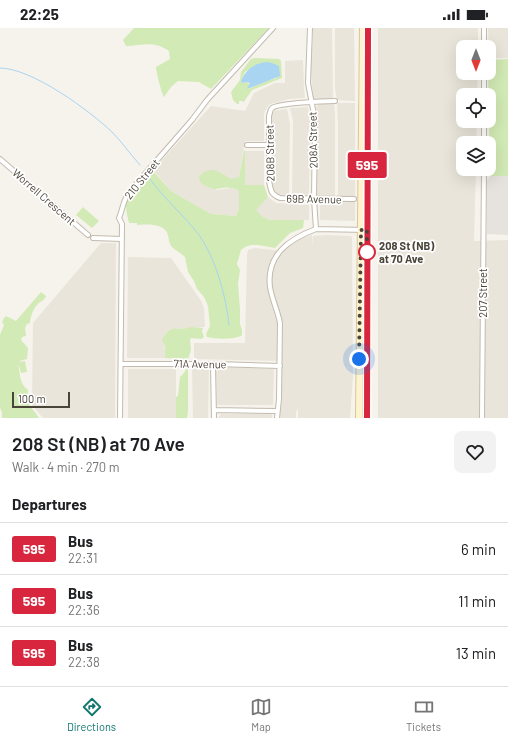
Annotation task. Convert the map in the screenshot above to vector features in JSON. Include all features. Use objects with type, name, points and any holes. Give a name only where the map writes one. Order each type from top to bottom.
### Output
[{"type":"main road","points":[[363,28],[367,418]]},
{"type":"main road","points":[[358,418],[368,28]]},
{"type":"main road","points":[[358,404],[363,418]]},
{"type":"street","name":"210 Street","points":[[120,418],[122,224],[119,218],[122,211],[123,201],[126,195],[192,120],[207,100],[273,28]]},
{"type":"street","name":"208A Street","points":[[310,28],[308,83],[315,120],[314,199],[316,230]]},
{"type":"street","points":[[484,28],[484,40]]},
{"type":"street","points":[[312,103],[335,101]]},
{"type":"street","name":"208B Street","points":[[274,196],[269,181],[269,114],[271,109],[284,105],[312,103]]},
{"type":"street","points":[[247,145],[269,145]]},
{"type":"street","name":"Worrell Crescent","points":[[0,159],[88,235]]},
{"type":"street","name":"207 Street","points":[[482,418],[484,176]]},
{"type":"street","name":"69B Avenue","points":[[274,196],[286,199],[354,199]]},
{"type":"street","points":[[277,418],[280,366],[279,314],[270,287],[270,275],[273,264],[279,252],[298,236],[316,230],[364,230]]},
{"type":"street","points":[[93,238],[122,239]]},
{"type":"street","name":"71A Avenue","points":[[121,364],[280,366]]},
{"type":"street","points":[[213,364],[214,418]]},
{"type":"street","points":[[214,410],[277,411]]},
{"type":"shaded area","points":[[313,28],[332,28],[333,100],[315,100],[313,97],[311,56]]},
{"type":"shaded area","points":[[335,28],[354,28],[355,101],[337,100],[335,89]]},
{"type":"shaded area","points":[[378,28],[478,28],[478,40],[456,40],[456,80],[478,80],[477,88],[456,88],[456,128],[477,128],[476,136],[456,136],[456,176],[476,176],[474,241],[508,240],[508,418],[378,418]]},
{"type":"shaded area","points":[[488,28],[508,28],[508,58],[496,58],[496,40],[488,40]]},
{"type":"shaded area","points":[[303,60],[305,98],[289,99],[270,104],[264,113],[264,141],[245,141],[239,177],[231,180],[221,173],[216,190],[231,188],[239,191],[239,208],[236,216],[211,214],[171,191],[153,170],[211,106],[245,111],[254,93],[275,83],[285,83],[285,61]]},
{"type":"shaded area","points":[[337,103],[355,103],[355,197],[338,196]]},
{"type":"shaded area","points":[[319,104],[334,104],[335,115],[335,195],[334,197],[317,197],[316,107]]},
{"type":"shaded area","points":[[308,107],[310,122],[309,195],[292,195],[293,121],[290,108]]},
{"type":"shaded area","points":[[287,109],[290,124],[289,195],[276,194],[271,183],[272,114],[273,111]]},
{"type":"shaded area","points":[[245,151],[264,151],[264,185],[245,185]]},
{"type":"shaded area","points":[[490,176],[508,176],[508,235],[487,234],[487,181]]},
{"type":"shaded area","points":[[268,197],[276,203],[309,205],[309,220],[270,220],[263,217],[255,210]]},
{"type":"shaded area","points":[[320,201],[355,201],[355,221],[320,220]]},
{"type":"shaded area","points":[[312,235],[313,247],[313,236],[326,235],[352,237],[353,376],[350,418],[298,418],[298,408],[296,418],[279,418],[282,400],[282,361],[194,359],[194,343],[245,343],[248,250],[255,248],[283,251],[297,239]]},
{"type":"shaded area","points":[[101,243],[116,243],[115,418],[43,418],[32,405],[33,323]]},
{"type":"shaded area","points":[[128,257],[171,258],[202,302],[205,327],[170,329],[164,335],[165,358],[127,358]]},
{"type":"shaded area","points":[[221,367],[274,369],[273,405],[217,405],[216,372]]},
{"type":"shaded area","points":[[192,368],[209,368],[208,418],[193,418]]},
{"type":"shaded area","points":[[128,369],[176,369],[176,418],[128,418]]},
{"type":"shaded area","points":[[221,414],[270,414],[272,415],[272,418],[218,418]]},
{"type":"green space","points":[[134,28],[269,28],[211,89],[199,82],[178,81],[171,87],[164,97],[159,83],[156,67],[170,59],[169,51],[158,46],[148,44],[126,46],[123,40]]},
{"type":"green space","points":[[251,59],[279,59],[281,61],[282,78],[252,90],[243,103],[243,101],[239,101],[239,104],[237,104],[233,100],[231,92],[240,80],[241,72]],"holes":[[[254,66],[277,78],[248,89],[250,84],[246,82],[242,83],[241,81],[245,72]]]},
{"type":"green space","points":[[508,59],[508,176],[496,176],[496,136],[489,136],[489,128],[496,128],[496,88],[488,88],[488,80],[496,80],[496,60]]},
{"type":"green space","points":[[244,150],[245,185],[264,185],[268,197],[256,210],[263,217],[270,220],[304,220],[303,228],[290,233],[275,248],[251,245],[241,250],[237,264],[240,270],[238,284],[242,335],[239,337],[220,339],[207,337],[206,334],[210,326],[208,306],[188,272],[185,257],[172,247],[166,231],[160,226],[146,224],[137,225],[137,223],[129,223],[126,204],[128,198],[152,170],[171,191],[211,214],[236,216],[239,208],[239,191],[232,188],[212,189],[204,185],[199,180],[199,177],[205,171],[215,170],[231,179],[239,177]]},
{"type":"green space","points":[[83,207],[99,221],[92,228],[76,215]]},
{"type":"green space","points":[[41,292],[46,296],[34,309],[30,323],[27,324],[25,328],[26,336],[22,337],[21,340],[28,348],[27,359],[19,362],[25,361],[27,372],[21,373],[18,363],[21,381],[28,390],[28,400],[30,406],[39,418],[2,418],[0,408],[0,335],[4,325],[2,322],[6,316],[16,321]]},
{"type":"green space","points":[[191,327],[203,328],[202,331],[204,337],[201,339],[191,338],[191,350],[188,359],[165,358],[165,346],[162,341],[165,335],[174,329]]},
{"type":"green space","points":[[186,369],[188,369],[187,418],[176,418],[176,397],[178,396],[180,377]]},
{"type":"water","points":[[267,62],[279,66],[280,76],[247,89],[250,83],[242,83],[241,81],[245,73],[255,65]]},
{"type":"waterway","points":[[0,68],[13,70],[28,75],[60,92],[90,113],[112,132],[140,165]]},
{"type":"waterway","points":[[150,179],[199,235],[205,245],[215,266],[223,290],[229,325]]},
{"type":"bus line","name":"595","points":[[367,418],[368,28]]},
{"type":"place","name":"208 St (NB) at 70 Ave","points":[[367,252]]},
{"type":"route","points":[[359,359],[361,230],[367,230],[367,252]]}]
